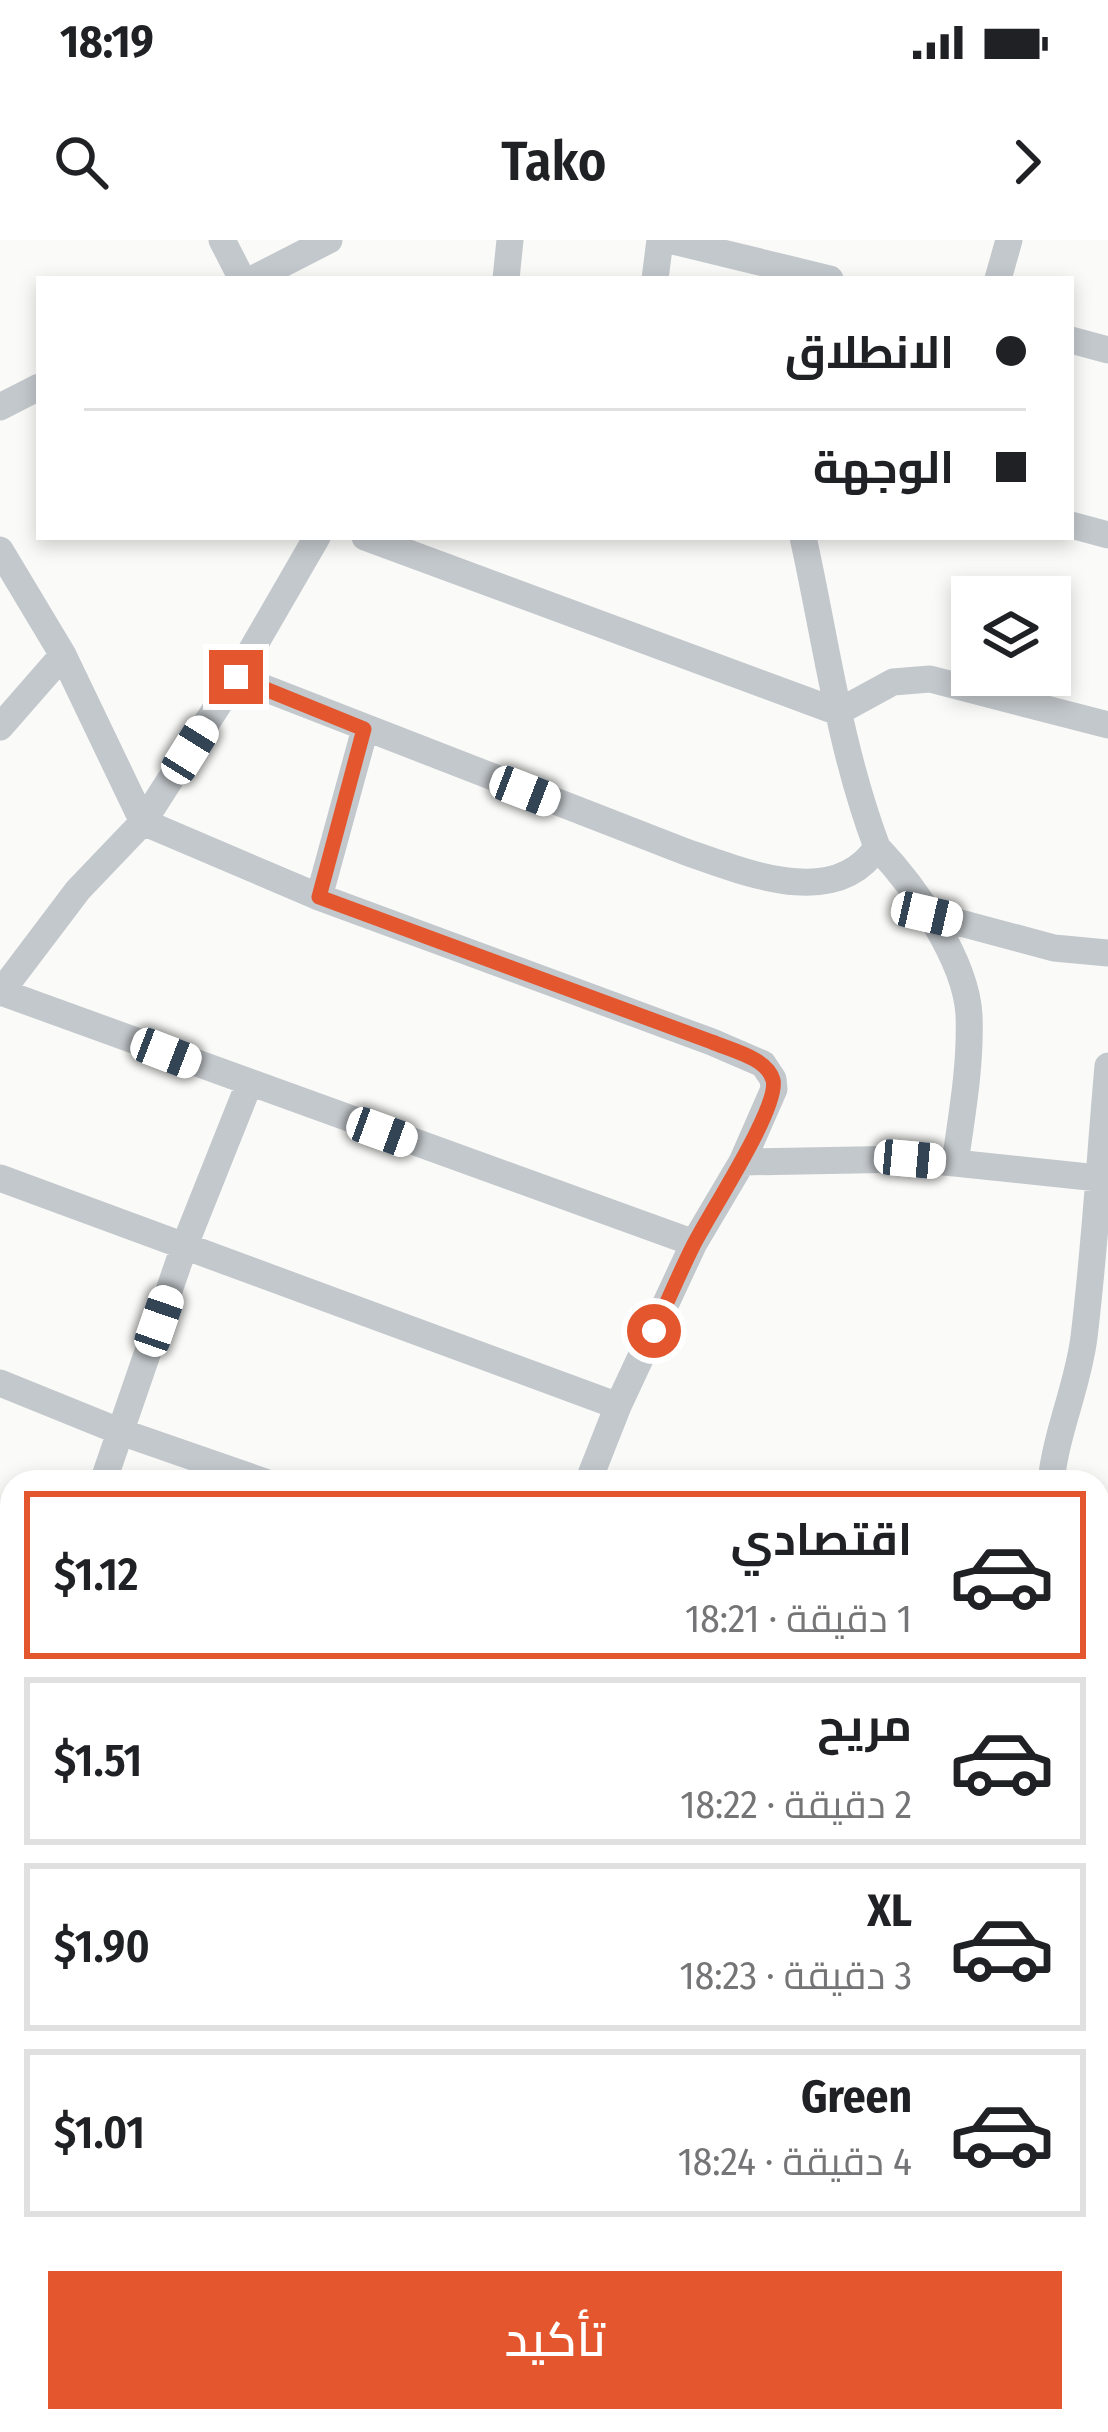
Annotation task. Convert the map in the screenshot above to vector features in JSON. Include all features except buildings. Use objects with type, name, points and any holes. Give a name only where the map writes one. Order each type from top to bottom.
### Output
[{"type":"street","points":[[222,240],[240,276]]},
{"type":"street","points":[[259,276],[328,240]]},
{"type":"street","points":[[506,276],[510,240]]},
{"type":"street","points":[[655,276],[660,240]]},
{"type":"street","points":[[669,240],[818,276]]},
{"type":"street","points":[[999,276],[1009,240]]},
{"type":"street","points":[[1074,341],[1108,350]]},
{"type":"street","points":[[0,406],[36,388]]},
{"type":"street","points":[[1074,526],[1108,535]]},
{"type":"street","points":[[315,540],[236,677],[143,822],[78,890],[0,992],[694,1243]]},
{"type":"street","points":[[373,540],[838,712],[892,682],[929,679],[1108,725]]},
{"type":"street","points":[[804,540],[860,802],[877,847],[898,868],[945,941],[969,1011],[955,1162]]},
{"type":"street","points":[[0,550],[63,655],[143,822],[319,897],[712,1042],[763,1064],[773,1079],[774,1089],[742,1162],[694,1243],[593,1470]]},
{"type":"street","points":[[0,727],[63,655]]},
{"type":"street","points":[[236,677],[755,875],[808,883],[845,877],[865,866],[877,847]]},
{"type":"street","points":[[319,897],[364,729]]},
{"type":"street","points":[[927,914],[1054,948],[1108,953]]},
{"type":"street","points":[[1053,1470],[1084,1341],[1108,1066]]},
{"type":"street","points":[[107,1470],[184,1247],[248,1084]]},
{"type":"street","points":[[742,1162],[910,1159],[1098,1178]]},
{"type":"street","points":[[0,1178],[618,1406]]},
{"type":"street","points":[[0,1383],[230,1470]]},
{"type":"route","points":[[236,677],[364,729],[319,897],[712,1042],[763,1064],[770,1072],[774,1089],[742,1162],[694,1243],[654,1331]]}]
